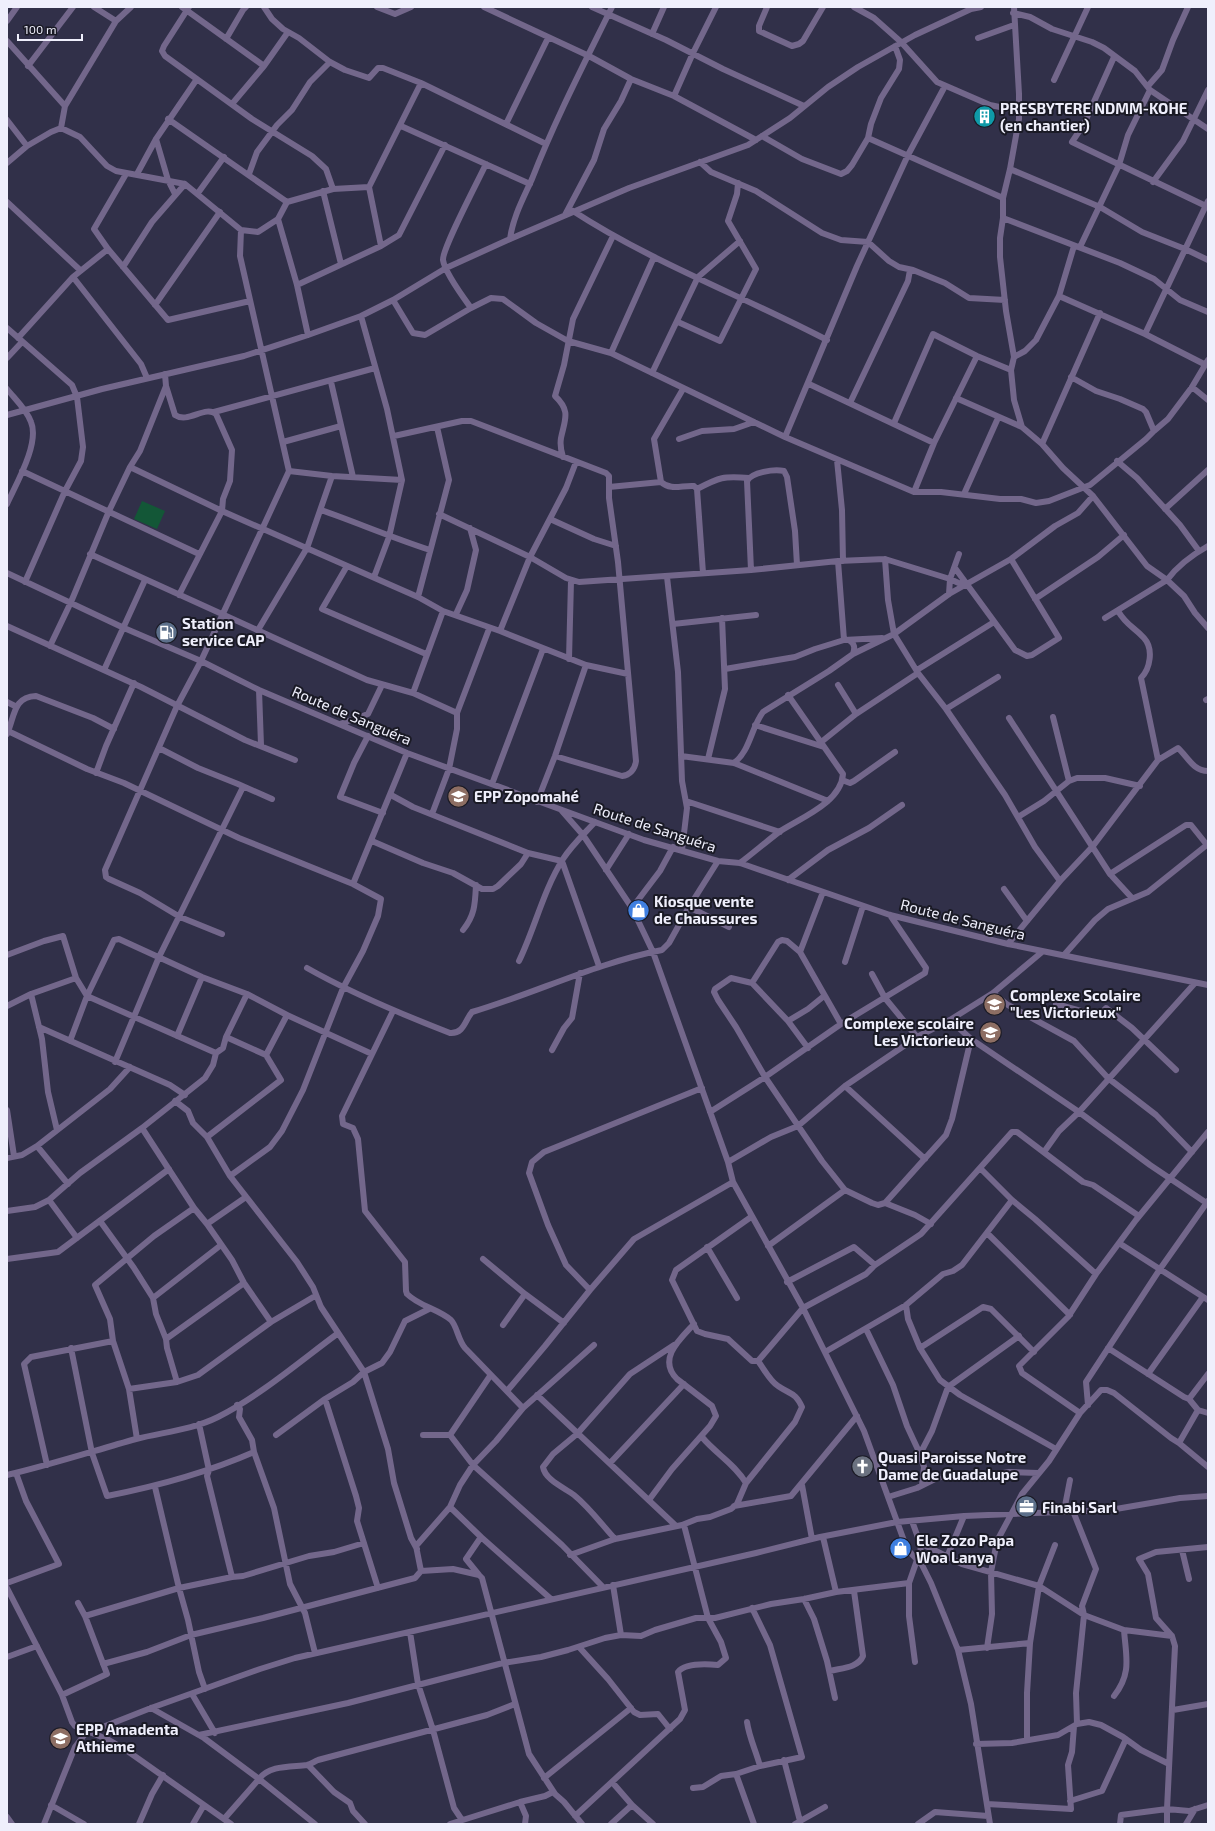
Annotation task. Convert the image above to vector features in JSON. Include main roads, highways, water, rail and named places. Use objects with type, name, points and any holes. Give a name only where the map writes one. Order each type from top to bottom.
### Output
[{"type":"place","name":"PRESBYTERE NDMM-KOHE (en chantier)","points":[[984,117]]},
{"type":"place","name":"Station service CAP","points":[[167,632]]},
{"type":"place","name":"EPP Zopomahé","points":[[459,796]]},
{"type":"place","name":"Kiosque vente de Chaussures","points":[[639,910]]},
{"type":"place","name":"Complexe Scolaire \"Les Victorieux\"","points":[[994,1004]]},
{"type":"place","name":"Complexe scolaire Les Victorieux","points":[[990,1032]]},
{"type":"place","name":"Quasi Paroisse Notre Dame de Guadalupe","points":[[863,1466]]},
{"type":"place","name":"Finabi Sarl","points":[[1027,1507]]},
{"type":"place","name":"Ele Zozo Papa Woa Lanya","points":[[900,1549]]},
{"type":"place","name":"EPP Amadenta Athieme","points":[[61,1738]]}]
